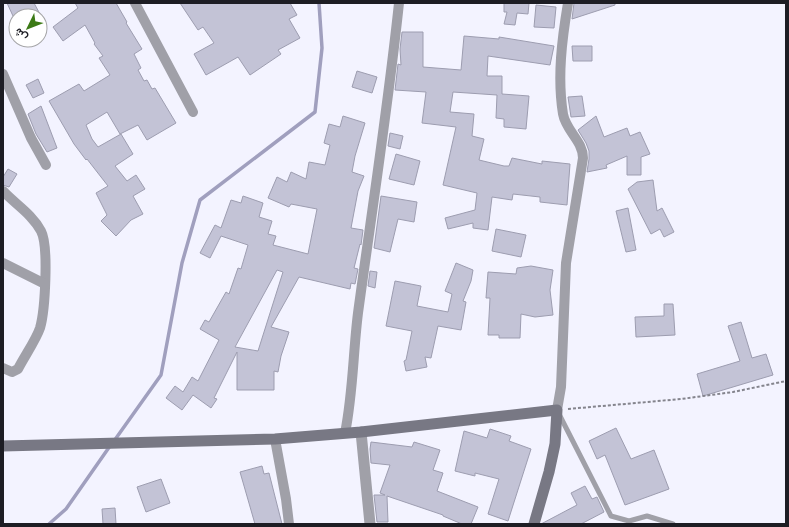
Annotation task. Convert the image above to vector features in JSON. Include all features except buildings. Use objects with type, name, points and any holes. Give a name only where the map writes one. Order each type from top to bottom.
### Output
[{"type":"main road","points":[[3,446],[275,440],[345,434],[557,410],[555,444],[549,472],[534,524]]},
{"type":"street","points":[[135,3],[193,112]]},
{"type":"street","points":[[345,434],[348,418],[356,328],[390,83],[399,3]]},
{"type":"street","points":[[557,410],[561,387],[566,263],[583,158],[583,150],[566,123],[563,115],[560,79],[562,40],[568,3]]},
{"type":"street","points":[[3,74],[31,138],[46,165]]},
{"type":"street","points":[[3,191],[30,216],[42,231],[46,252],[44,301],[40,329],[18,369],[12,372],[3,368]]},
{"type":"street","points":[[3,263],[44,284]]},
{"type":"street","points":[[361,432],[370,524]]},
{"type":"street","points":[[275,440],[286,499],[288,524]]},
{"type":"lane","points":[[557,410],[611,516],[629,522],[647,516],[673,524]]},
{"type":"path","points":[[557,410],[682,400],[786,381]]},
{"type":"waterway","points":[[114,441],[161,375],[182,263],[200,200],[315,112],[322,48],[319,3]]},
{"type":"waterway","points":[[49,524],[66,509],[110,446]]}]
